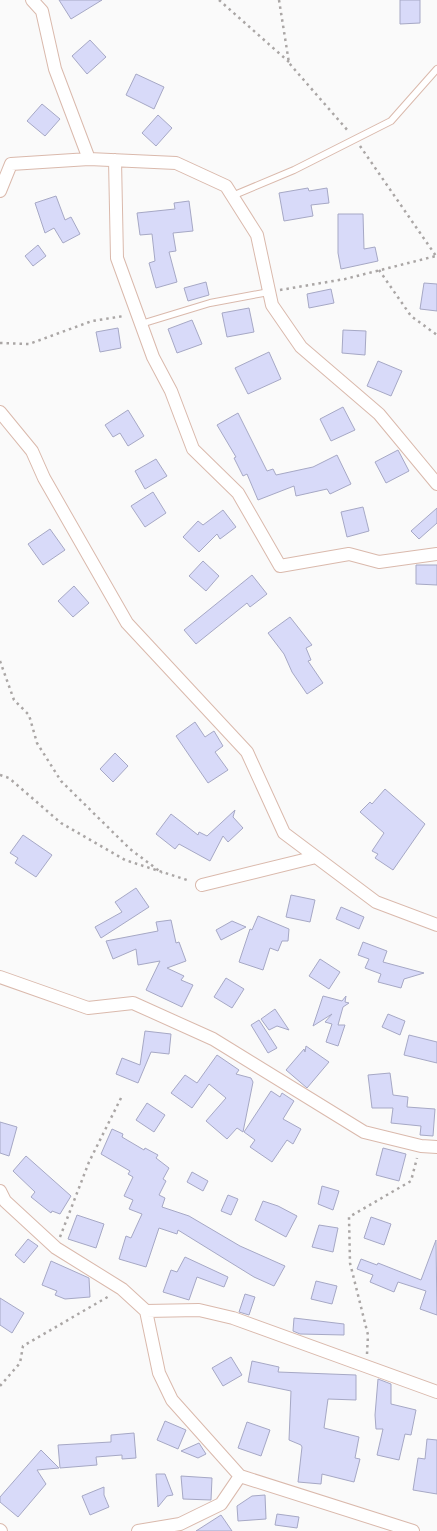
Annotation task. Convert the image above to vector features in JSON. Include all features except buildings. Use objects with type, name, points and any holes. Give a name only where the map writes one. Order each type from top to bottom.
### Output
[{"type":"street","points":[[32,0],[42,11],[55,69],[89,159]]},
{"type":"street","points":[[0,191],[12,164],[89,159],[176,163],[226,186],[257,235],[272,305],[301,347],[379,414],[437,484]]},
{"type":"street","points":[[116,160],[117,258],[153,358],[171,391],[193,449],[238,493],[280,566],[349,554],[379,562],[437,554]]},
{"type":"street","points":[[0,412],[32,451],[44,478],[127,623],[247,752],[284,833],[376,902],[437,925]]},
{"type":"street","points":[[202,885],[316,857]]},
{"type":"street","points":[[0,977],[88,1008],[133,1003],[213,1039],[364,1132],[421,1146],[437,1147]]},
{"type":"street","points":[[0,1191],[5,1201],[56,1248],[122,1289],[146,1311],[159,1373],[172,1400],[240,1476],[414,1531]]},
{"type":"street","points":[[146,1311],[199,1310],[233,1318],[437,1392]]},
{"type":"street","points":[[138,1531],[180,1524],[221,1504],[240,1476]]},
{"type":"lane","points":[[232,196],[294,170],[391,121],[437,69]]},
{"type":"lane","points":[[139,320],[210,303],[269,292]]},
{"type":"path","points":[[219,0],[290,63]]},
{"type":"path","points":[[269,292],[344,279],[437,255]]},
{"type":"path","points":[[379,270],[412,316],[437,335]]},
{"type":"path","points":[[0,344],[30,344],[92,321],[139,320]]},
{"type":"path","points":[[0,661],[14,700],[29,715],[37,743],[61,781],[130,849],[162,873]]},
{"type":"path","points":[[0,775],[9,778],[61,823],[125,860],[202,885]]},
{"type":"path","points":[[56,1248],[89,1162],[122,1096]]},
{"type":"path","points":[[366,1365],[368,1335],[350,1264],[349,1217],[411,1181],[421,1146]]},
{"type":"path","points":[[0,1386],[20,1363],[23,1346],[122,1289]]}]
